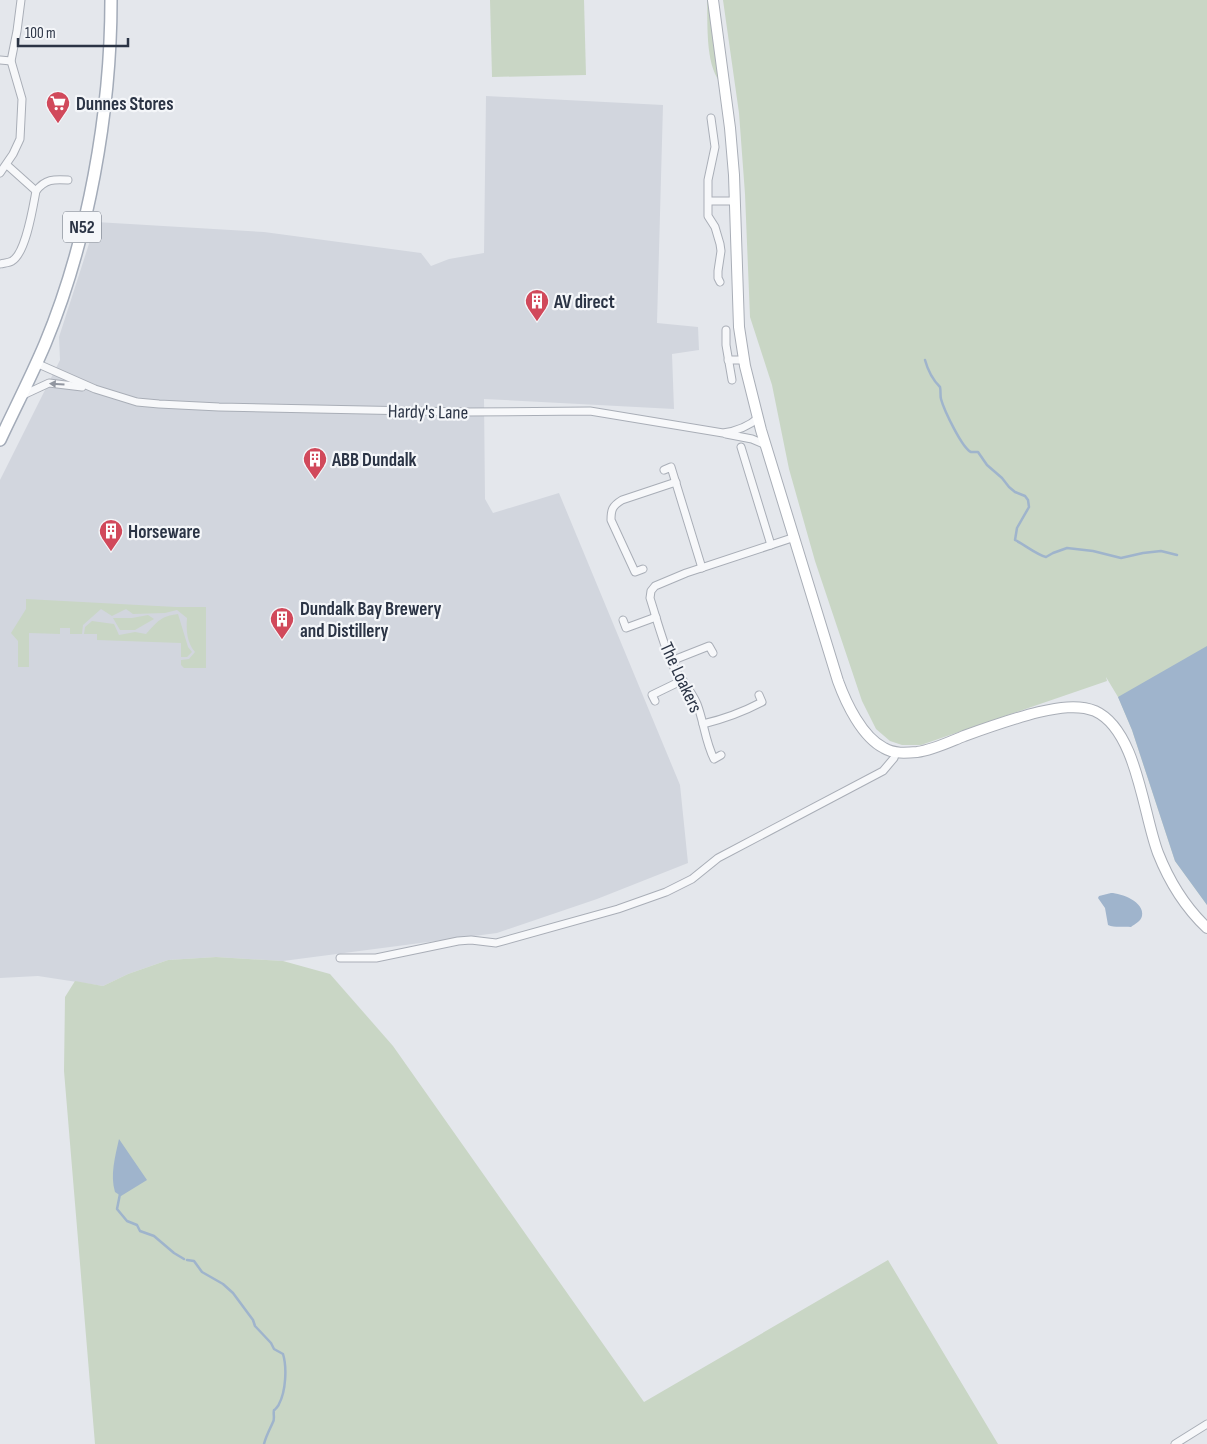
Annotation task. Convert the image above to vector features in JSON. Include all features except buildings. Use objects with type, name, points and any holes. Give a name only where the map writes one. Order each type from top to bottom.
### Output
[{"type":"main road","name":"N52","points":[[0,440],[45,344],[62,298],[84,218],[92,182],[106,91],[111,0]]},
{"type":"main road","points":[[713,0],[729,119],[739,327],[744,360],[766,445],[845,699],[874,740],[884,748],[896,752],[919,752],[1046,710],[1079,707],[1095,711],[1106,718],[1119,732],[1136,770],[1151,833],[1166,872],[1186,906],[1207,928]]},
{"type":"street","points":[[0,173],[7,165],[20,139],[22,99],[11,61],[21,0]]},
{"type":"street","points":[[0,60],[11,61]]},
{"type":"street","points":[[711,118],[715,147],[708,180],[708,216],[716,227],[721,251],[718,271],[720,282]]},
{"type":"street","points":[[7,165],[36,191]]},
{"type":"street","points":[[0,264],[11,262],[20,254],[25,241],[36,191],[41,183],[55,179],[68,180]]},
{"type":"street","points":[[709,201],[734,201]]},
{"type":"street","points":[[726,330],[726,346],[732,380]]},
{"type":"street","points":[[728,360],[744,360]]},
{"type":"street","name":"Hardy's Lane","points":[[36,363],[95,389],[137,402],[209,406],[465,412],[590,412],[723,433],[739,429],[758,418]]},
{"type":"street","name":"Hardy's Lane","points":[[21,396],[49,383],[95,389]]},
{"type":"street","points":[[723,433],[752,439],[766,445]]},
{"type":"street","points":[[741,447],[772,545]]},
{"type":"street","points":[[664,470],[671,467],[702,568]]},
{"type":"street","points":[[643,569],[635,572],[611,520],[611,511],[614,505],[622,500],[676,482]]},
{"type":"street","name":"The Loakers","points":[[721,755],[714,759],[705,736],[696,701],[671,661],[650,598],[651,591],[655,586],[702,568],[795,537]]},
{"type":"street","points":[[622,620],[626,628],[656,617]]},
{"type":"street","points":[[671,661],[710,646],[712,653]]},
{"type":"street","points":[[655,701],[652,695],[683,680]]},
{"type":"street","points":[[703,724],[722,720],[762,702],[759,695]]},
{"type":"street","points":[[340,958],[376,958],[471,940],[496,943],[618,908],[666,892],[692,879],[718,858],[882,771],[894,758],[896,752]]},
{"type":"street","points":[[1176,1444],[1207,1424]]},
{"type":"shaded area","points":[[486,96],[663,105],[657,323],[698,327],[699,350],[672,354],[674,409],[484,399],[485,499],[493,513],[559,493],[680,785],[688,863],[597,899],[497,933],[283,961],[216,957],[168,960],[128,974],[103,986],[38,976],[0,978],[0,480],[60,360],[59,337],[96,222],[264,232],[421,253],[431,266],[449,259],[484,253]]},
{"type":"green space","points":[[490,0],[584,0],[586,75],[492,77]]},
{"type":"green space","points":[[707,0],[709,0],[720,82],[715,74],[710,54]]},
{"type":"green space","points":[[723,0],[1207,0],[1207,905],[1175,861],[1132,730],[1118,697],[1106,677],[1107,681],[921,745],[902,745],[890,741],[876,729],[862,701],[815,561],[789,469],[772,385],[750,317],[745,194],[739,113]]},
{"type":"green space","points":[[26,599],[206,607],[206,668],[184,668],[181,665],[181,660],[189,659],[195,652],[190,645],[187,618],[177,610],[165,613],[133,614],[126,609],[112,616],[101,609],[83,625],[82,634],[70,634],[70,628],[60,628],[60,634],[29,633],[29,667],[18,667],[18,641],[11,633],[26,609]]},
{"type":"green space","points":[[178,614],[188,647],[192,652],[187,657],[181,657],[181,643],[97,640],[97,634],[84,634],[85,627],[92,621],[114,624],[119,635],[135,632],[146,634],[160,620]]},
{"type":"green space","points":[[148,615],[154,619],[135,630],[120,630],[113,618],[132,618]]},
{"type":"green space","points":[[216,957],[283,961],[330,974],[393,1046],[644,1402],[888,1260],[998,1444],[95,1444],[64,1071],[65,997],[75,981],[103,986],[128,974],[168,960]]},
{"type":"water","points":[[1207,646],[1207,905],[1175,861],[1132,730],[1118,697]]},
{"type":"water","points":[[1111,893],[1131,899],[1140,906],[1142,916],[1139,921],[1131,927],[1108,925],[1105,908],[1098,898],[1099,896]]},
{"type":"water","points":[[119,1139],[147,1180],[121,1196],[115,1192],[113,1179]]},
{"type":"waterway","points":[[925,360],[927,368],[940,387],[943,404],[963,444],[971,452],[978,452],[987,465],[1009,487],[1025,496],[1028,500],[1029,507],[1017,528],[1015,540],[1046,557],[1067,548],[1093,551],[1121,558],[1161,551],[1177,555]]},
{"type":"waterway","points":[[120,1194],[117,1209],[127,1221],[137,1225],[140,1231],[154,1236],[184,1259]]},
{"type":"waterway","points":[[187,1260],[194,1261],[202,1272],[223,1284],[233,1293],[253,1320],[255,1326],[271,1343],[274,1349],[283,1354],[285,1372],[283,1393],[279,1405],[274,1410],[274,1421],[264,1444]]},
{"type":"place","name":"Dunnes Stores","points":[[58,124]]},
{"type":"place","name":"AV direct","points":[[537,322]]},
{"type":"place","name":"ABB Dundalk","points":[[315,480]]},
{"type":"place","name":"Horseware","points":[[111,552]]},
{"type":"place","name":"Dundalk Bay Brewery and Distillery","points":[[282,640]]}]
